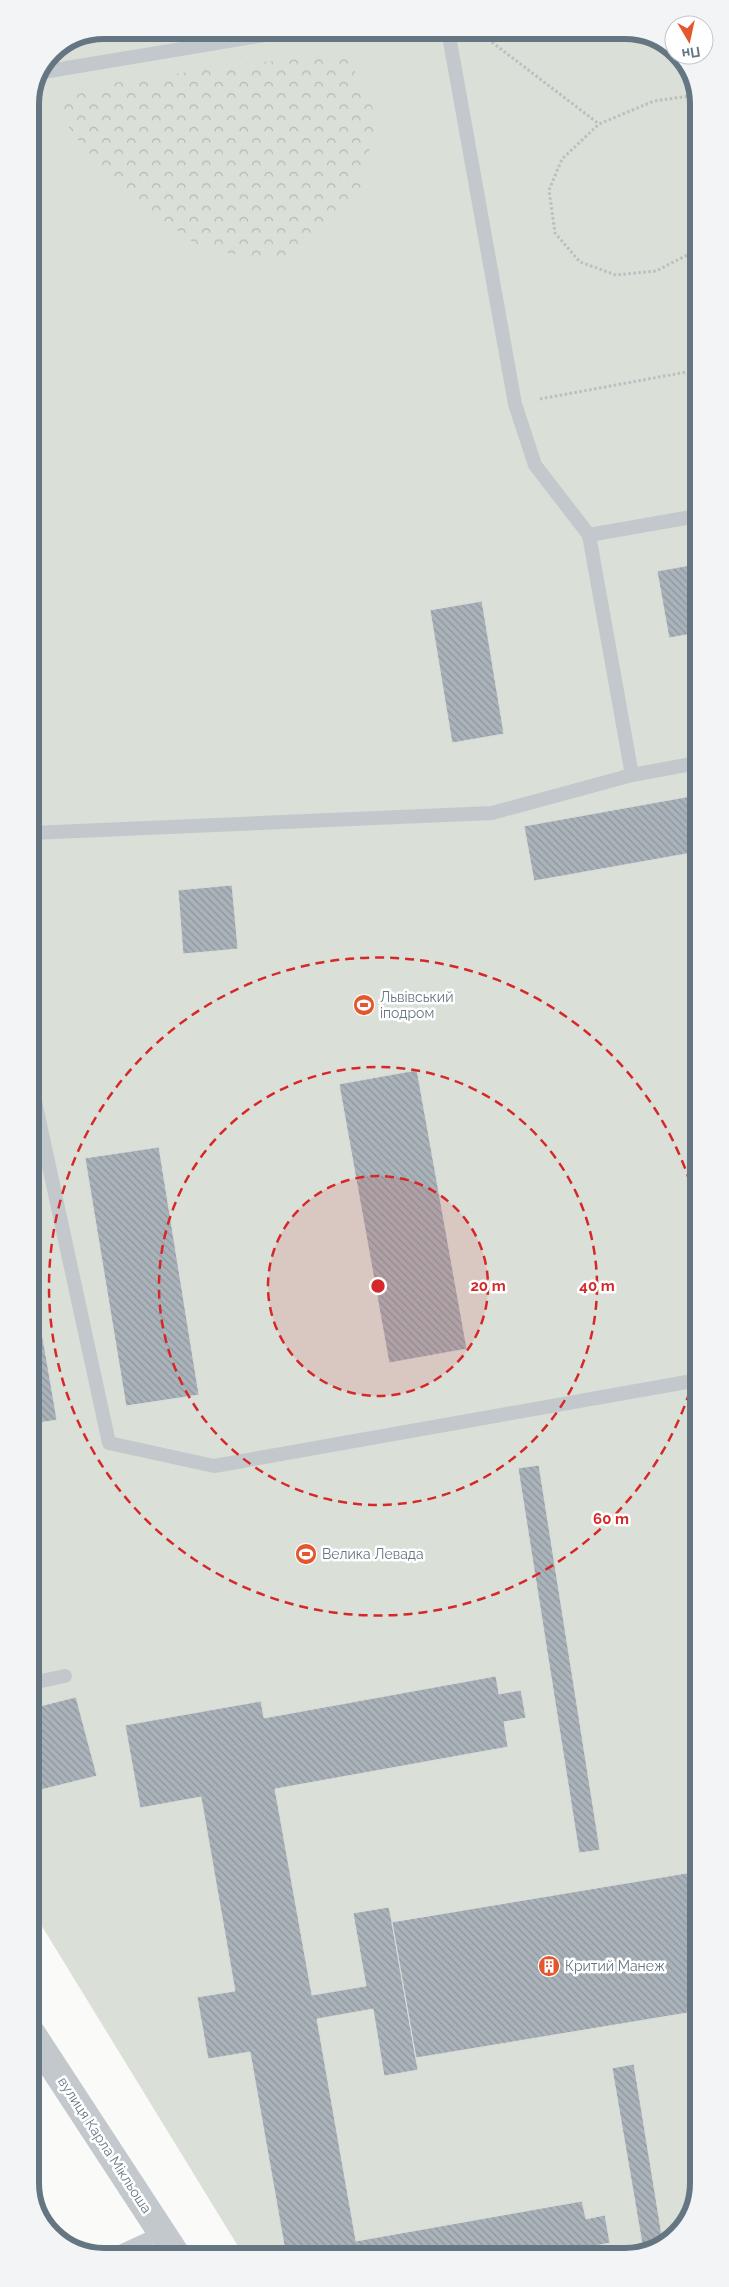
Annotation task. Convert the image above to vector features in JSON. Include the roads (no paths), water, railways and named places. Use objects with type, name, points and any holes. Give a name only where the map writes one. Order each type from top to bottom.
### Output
[{"type":"street","name":"вулиця Карла Мікльоша","points":[[39,2045],[171,2248]]},
{"type":"lane","points":[[48,71],[241,39]]},
{"type":"lane","points":[[450,39],[515,404],[536,465],[589,534],[632,775]]},
{"type":"lane","points":[[589,534],[690,517]]},
{"type":"lane","points":[[39,832],[492,813],[632,775],[690,764]]},
{"type":"lane","points":[[39,1135],[109,1443],[214,1466],[690,1381]]},
{"type":"lane","points":[[39,1682],[65,1676]]},
{"type":"lane","points":[[128,2248],[161,2233]]},
{"type":"place","name":"Львівський іподром","points":[[364,1005]]},
{"type":"place","name":"Велика Левада","points":[[306,1554]]},
{"type":"place","name":"Критий Манеж","points":[[549,1966]]}]
